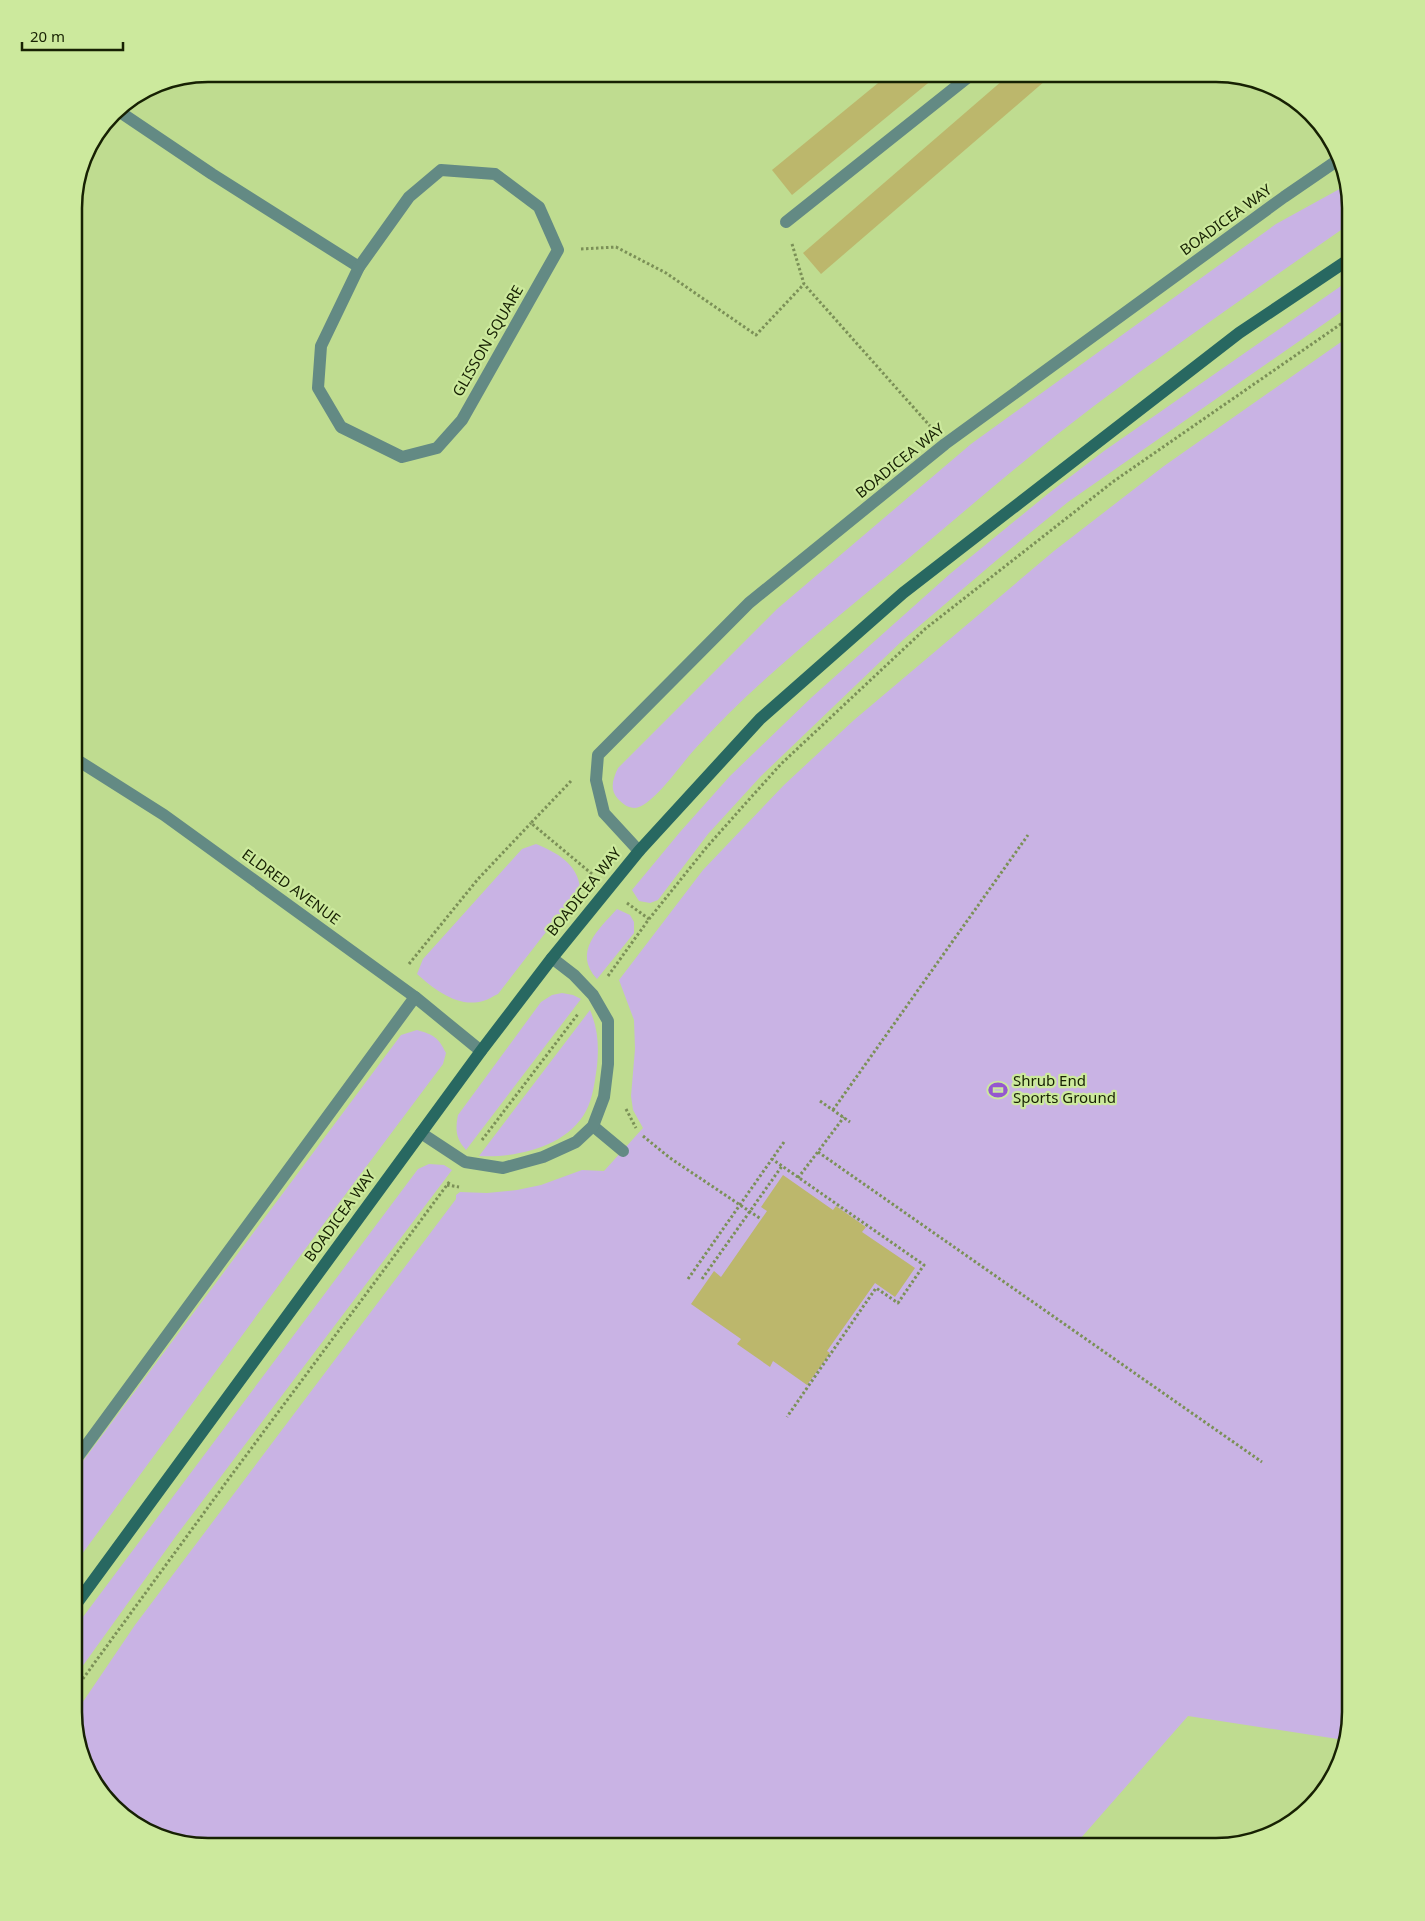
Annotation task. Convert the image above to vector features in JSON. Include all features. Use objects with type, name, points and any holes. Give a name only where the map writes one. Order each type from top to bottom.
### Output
[{"type":"street","points":[[786,222],[961,83]]},
{"type":"street","points":[[124,115],[212,174],[359,267]]},
{"type":"street","name":"BOADICEA WAY","points":[[639,851],[604,813],[596,780],[598,755],[748,603],[946,444],[1284,197],[1334,163]]},
{"type":"street","name":"GLISSON SQUARE","points":[[441,170],[494,174],[539,207],[558,250],[462,420],[437,448],[402,457],[341,427],[318,388],[321,346],[359,267],[409,197],[441,170]]},
{"type":"street","name":"BOADICEA WAY","points":[[82,1596],[481,1051],[552,958],[639,851],[760,719],[903,593],[1239,333],[1342,264]]},
{"type":"street","name":"ELDRED AVENUE","points":[[83,763],[164,815],[395,982],[481,1051]]},
{"type":"street","points":[[421,1133],[465,1162],[503,1168],[544,1157],[576,1142],[593,1126],[604,1097],[608,1064],[608,1021],[593,995],[574,975],[552,958]]},
{"type":"street","points":[[82,1451],[415,997]]},
{"type":"street","points":[[593,1126],[623,1151]]},
{"type":"path","points":[[786,222],[804,284],[946,444]]},
{"type":"path","points":[[558,250],[616,248],[666,273],[756,335],[804,284]]},
{"type":"path","points":[[82,1681],[233,1473],[649,919],[706,848],[782,764],[925,629],[1114,481],[1342,323]]},
{"type":"path","points":[[395,982],[478,879],[573,779],[596,780]]},
{"type":"path","points":[[531,823],[608,888],[649,919]]},
{"type":"path","points":[[833,1110],[1028,835]]},
{"type":"path","points":[[820,1100],[850,1122]]},
{"type":"path","points":[[798,1178],[844,1118]]},
{"type":"path","points":[[688,1279],[784,1142]]},
{"type":"path","points":[[818,1152],[1262,1462]]},
{"type":"path","points":[[670,1158],[761,1219]]},
{"type":"path","points":[[772,1159],[924,1265],[898,1303],[876,1288],[787,1417]]},
{"type":"path","points":[[702,1279],[782,1166]]},
{"type":"shaded area","points":[[1340,189],[1342,229],[1126,383],[1069,425],[1021,464],[769,676],[694,750],[650,800],[642,806],[635,808],[626,805],[618,799],[613,788],[613,780],[618,768],[777,609],[971,444],[1276,224]]},
{"type":"shaded area","points":[[1342,285],[1342,311],[1068,502],[904,639],[761,776],[708,834],[658,900],[650,903],[639,901],[632,890],[730,776],[812,697],[951,573],[1104,451]]},
{"type":"shaded area","name":"Shrub End Sports Ground","points":[[1342,341],[1342,1712],[1339,1739],[1188,1716],[1081,1838],[200,1838],[168,1832],[145,1822],[119,1802],[99,1776],[87,1745],[82,1703],[135,1625],[456,1199],[456,1195],[460,1192],[487,1193],[517,1190],[541,1185],[582,1170],[604,1171],[643,1128],[633,1110],[631,1096],[635,1049],[634,1020],[619,980],[703,870],[784,785],[854,720],[1054,551],[1164,466]]},
{"type":"shaded area","points":[[536,844],[565,860],[575,872],[580,888],[498,994],[474,1003],[465,1002],[447,996],[431,986],[417,974],[423,959],[522,849]]},
{"type":"shaded area","points":[[617,909],[630,915],[634,922],[634,933],[597,979],[590,969],[587,959],[588,950],[596,933]]},
{"type":"shaded area","points":[[562,993],[581,999],[466,1150],[457,1134],[458,1115],[541,1002],[552,995]]},
{"type":"shaded area","points":[[590,1010],[597,1038],[597,1066],[590,1100],[586,1111],[577,1123],[554,1142],[539,1148],[509,1155],[479,1156]]},
{"type":"shaded area","points":[[417,1030],[432,1035],[438,1040],[446,1053],[443,1064],[82,1554],[82,1462],[401,1035]]},
{"type":"shaded area","points":[[429,1164],[444,1165],[452,1170],[176,1536],[82,1667],[82,1618],[418,1169]]},
{"type":"building","points":[[878,83],[928,83],[792,195],[772,170]]},
{"type":"building","points":[[1000,83],[1043,83],[821,274],[803,253]]},
{"type":"building","points":[[783,1175],[833,1210],[836,1206],[866,1227],[862,1232],[915,1268],[895,1297],[875,1283],[827,1351],[830,1353],[807,1385],[773,1361],[770,1367],[737,1344],[741,1339],[691,1304],[714,1271],[721,1277],[767,1211],[761,1207]]},
{"type":"place","name":"Shrub End Sports Ground","points":[[998,1090]]}]
